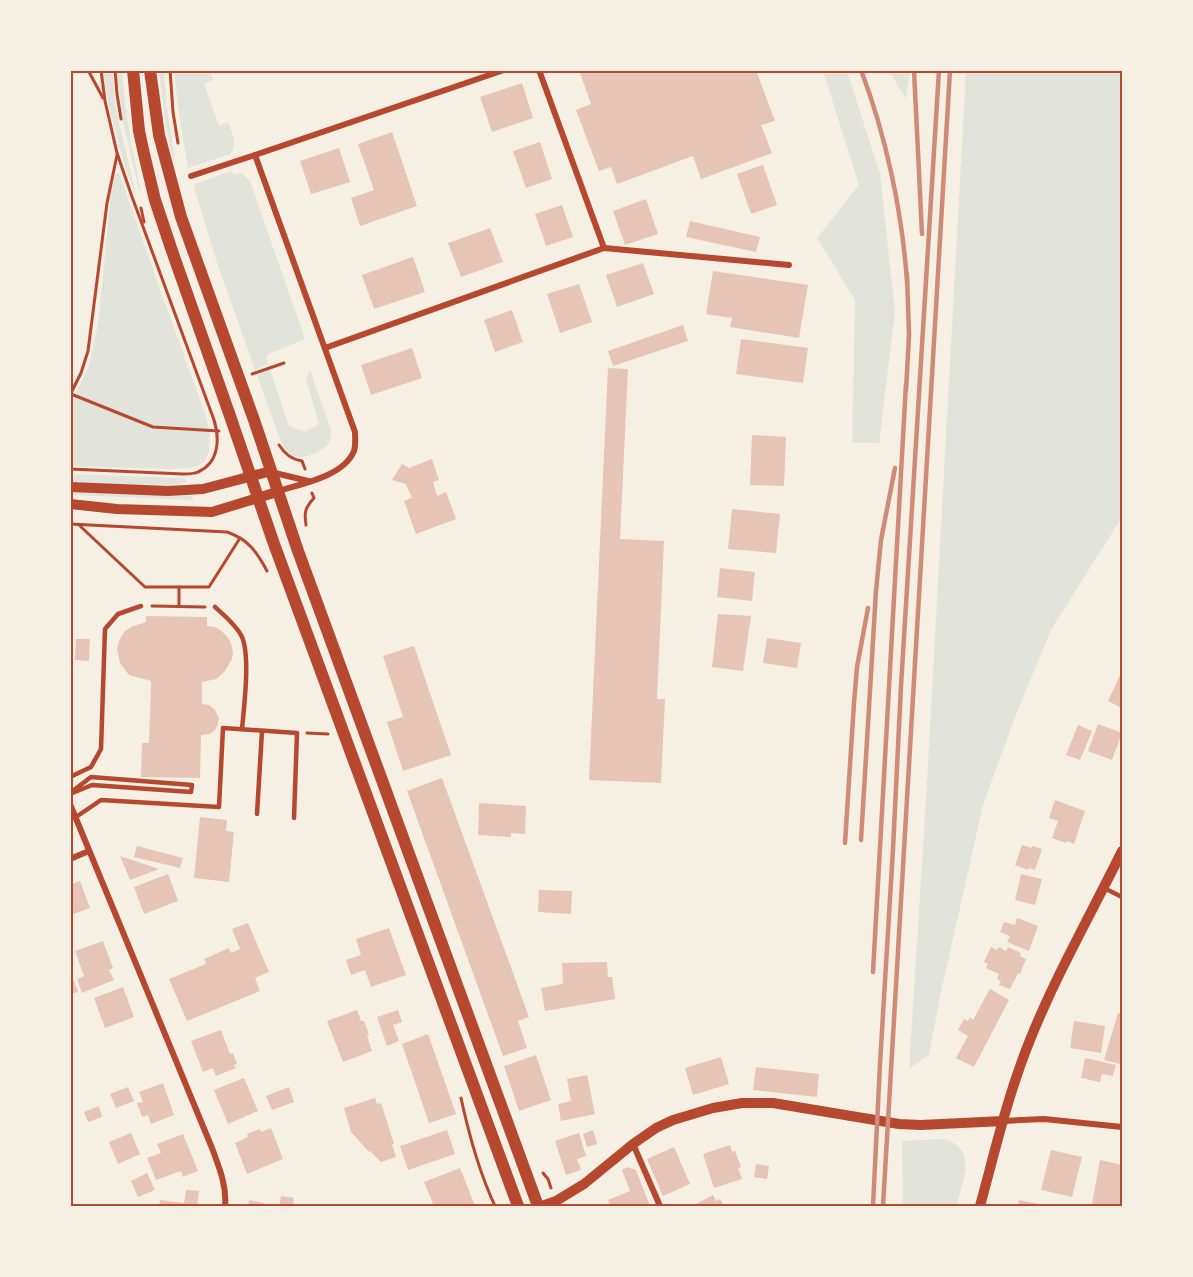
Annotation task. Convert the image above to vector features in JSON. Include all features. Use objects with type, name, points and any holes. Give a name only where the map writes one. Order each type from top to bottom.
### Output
[{"type":"main road","points":[[133,70],[139,131],[155,200],[180,275],[278,555],[518,1206]]},
{"type":"main road","points":[[150,70],[159,135],[178,207],[254,420],[298,552],[540,1206]]},
{"type":"street","points":[[191,176],[504,70]]},
{"type":"street","points":[[539,70],[604,248]]},
{"type":"street","points":[[70,504],[117,509],[212,512],[308,482],[340,468],[354,450],[355,432],[255,155]]},
{"type":"street","points":[[326,348],[604,248],[789,265]]},
{"type":"street","points":[[70,487],[168,491],[203,489],[271,471],[308,482]]},
{"type":"street","points":[[70,804],[213,1148],[226,1195],[225,1206]]},
{"type":"street","points":[[70,859],[89,851]]},
{"type":"street","points":[[980,1206],[1015,1081],[1030,1040],[1062,969],[1122,851]]},
{"type":"street","points":[[540,1206],[556,1201],[584,1184],[656,1128],[673,1120],[713,1108],[742,1103],[773,1103],[899,1124],[955,1124],[1044,1119],[1122,1127]]},
{"type":"street","points":[[633,1144],[660,1206]]},
{"type":"lane","points":[[70,777],[92,767],[101,749],[105,629],[118,614],[141,606]]},
{"type":"lane","points":[[215,607],[242,636],[247,656],[242,729]]},
{"type":"lane","points":[[76,817],[101,800],[219,807],[224,728],[297,733],[294,818]]},
{"type":"lane","points":[[257,814],[262,730]]},
{"type":"lane","points":[[91,777],[192,785],[191,792],[92,785],[70,794],[91,777]]},
{"type":"lane","points":[[1104,888],[1122,897]]},
{"type":"path","points":[[88,70],[105,100]]},
{"type":"path","points":[[70,469],[197,473],[211,464],[216,454],[218,432],[117,153],[101,70]]},
{"type":"path","points":[[170,70],[179,149]]},
{"type":"path","points":[[117,153],[107,203],[88,351],[71,395],[153,427],[218,432]]},
{"type":"path","points":[[252,374],[284,363]]},
{"type":"path","points":[[279,444],[288,456],[302,461]]},
{"type":"path","points":[[70,524],[219,532]]},
{"type":"path","points":[[79,525],[145,587],[209,587],[240,538]]},
{"type":"path","points":[[179,587],[179,607]]},
{"type":"path","points":[[141,606],[215,607]]},
{"type":"path","points":[[297,733],[329,735]]},
{"type":"shaded area","points":[[103,71],[112,71],[116,110],[137,199],[116,136]]},
{"type":"shaded area","points":[[116,71],[122,71],[129,131],[141,191],[123,121]]},
{"type":"shaded area","points":[[159,71],[164,71],[175,160],[173,160],[166,127]]},
{"type":"shaded area","points":[[174,71],[210,71],[213,80],[204,84],[219,126],[228,122],[231,130],[234,147],[230,154],[188,168]]},
{"type":"shaded area","points":[[823,71],[847,71],[880,174],[895,312],[879,443],[852,443],[855,300],[817,238],[859,185]]},
{"type":"shaded area","points":[[889,71],[910,71],[906,99]]},
{"type":"shaded area","points":[[966,71],[1122,71],[1122,517],[1051,630],[1015,717],[983,805],[929,1055],[909,1069],[926,800]]},
{"type":"shaded area","points":[[232,171],[234,175],[241,173],[250,181],[305,339],[269,354],[266,357],[268,364],[255,370],[216,260],[194,187],[195,184]]},
{"type":"shaded area","points":[[119,173],[206,416],[210,436],[209,451],[204,462],[191,468],[71,466],[70,406],[88,368],[94,345],[99,318],[111,192],[115,174]]},
{"type":"shaded area","points":[[270,369],[289,426],[305,432],[319,424],[306,379],[310,370],[331,430],[330,441],[321,450],[307,456],[297,457],[284,448],[257,375]]},
{"type":"shaded area","points":[[71,474],[184,478],[187,482],[165,486],[71,483]]},
{"type":"shaded area","points":[[71,491],[192,496],[194,500],[71,495]]},
{"type":"shaded area","points":[[944,1139],[962,1150],[965,1158],[966,1167],[957,1206],[903,1206],[902,1141]]},
{"type":"building","points":[[579,70],[756,70],[775,121],[761,125],[772,153],[701,179],[693,156],[617,184],[611,167],[599,171],[576,110],[591,104]]},
{"type":"building","points":[[522,83],[533,118],[492,132],[480,97]]},
{"type":"building","points":[[392,132],[417,206],[360,226],[351,198],[374,190],[358,144]]},
{"type":"building","points":[[540,142],[552,179],[526,188],[513,151]]},
{"type":"building","points":[[339,148],[350,182],[311,194],[300,161]]},
{"type":"building","points":[[763,165],[777,205],[751,214],[737,174]]},
{"type":"building","points":[[646,199],[658,234],[625,245],[613,211]]},
{"type":"building","points":[[562,205],[573,237],[546,246],[535,214]]},
{"type":"building","points":[[690,221],[760,237],[756,252],[686,237]]},
{"type":"building","points":[[490,228],[503,262],[461,277],[448,243]]},
{"type":"building","points":[[413,257],[425,292],[374,309],[362,275]]},
{"type":"building","points":[[643,263],[654,294],[617,307],[606,275]]},
{"type":"building","points":[[713,271],[808,285],[799,338],[730,327],[732,318],[706,314]]},
{"type":"building","points":[[579,284],[592,322],[560,333],[547,294]]},
{"type":"building","points":[[512,310],[523,342],[495,352],[484,320]]},
{"type":"building","points":[[683,325],[688,341],[613,366],[608,351]]},
{"type":"building","points":[[741,339],[808,348],[803,383],[736,374]]},
{"type":"building","points":[[412,348],[422,378],[371,395],[361,365]]},
{"type":"building","points":[[608,368],[628,369],[620,539],[664,541],[657,699],[665,699],[661,783],[589,780]]},
{"type":"building","points":[[752,435],[786,437],[784,486],[750,485]]},
{"type":"building","points":[[432,459],[439,480],[433,482],[437,496],[446,492],[456,519],[416,534],[404,501],[412,498],[406,484],[392,480],[402,464],[409,468]]},
{"type":"building","points":[[732,509],[780,514],[776,553],[728,549]]},
{"type":"building","points":[[720,568],[755,572],[752,601],[717,597]]},
{"type":"building","points":[[718,614],[751,616],[743,671],[712,667]]},
{"type":"building","points":[[146,616],[207,617],[207,626],[220,630],[231,643],[232,659],[225,671],[216,679],[202,682],[202,704],[209,705],[219,718],[214,731],[201,735],[200,778],[141,777],[142,743],[149,743],[151,681],[129,675],[120,663],[117,649],[124,632],[146,622]]},
{"type":"building","points":[[767,638],[801,643],[797,668],[763,663]]},
{"type":"building","points":[[76,639],[90,639],[89,661],[75,660]]},
{"type":"building","points":[[414,646],[451,755],[403,771],[387,722],[403,717],[383,656]]},
{"type":"building","points":[[1122,674],[1122,708],[1108,701]]},
{"type":"building","points":[[1098,724],[1122,733],[1112,760],[1088,751]]},
{"type":"building","points":[[1078,725],[1092,731],[1080,760],[1066,755]]},
{"type":"building","points":[[442,778],[529,1017],[518,1021],[527,1048],[503,1056],[407,791]]},
{"type":"building","points":[[1055,800],[1085,811],[1074,844],[1052,838],[1058,821],[1049,818]]},
{"type":"building","points":[[479,803],[526,806],[525,834],[511,833],[511,837],[478,835]]},
{"type":"building","points":[[200,817],[227,820],[226,831],[234,832],[229,882],[194,878]]},
{"type":"building","points":[[1022,845],[1042,849],[1035,870],[1015,865]]},
{"type":"building","points":[[137,846],[183,858],[180,868],[134,857]]},
{"type":"building","points":[[120,856],[159,869],[130,880]]},
{"type":"building","points":[[168,874],[178,901],[144,914],[134,887]]},
{"type":"building","points":[[1021,874],[1042,879],[1035,905],[1015,900]]},
{"type":"building","points":[[80,881],[90,908],[70,915],[70,885]]},
{"type":"building","points":[[539,890],[572,891],[571,914],[538,912]]},
{"type":"building","points":[[1017,918],[1038,926],[1029,951],[1007,942],[1010,936],[1000,932],[1004,922],[1015,925]]},
{"type":"building","points":[[248,923],[269,972],[255,978],[260,991],[187,1021],[169,979],[206,964],[204,959],[229,948],[231,953],[240,949],[232,929]]},
{"type":"building","points":[[389,928],[406,975],[371,987],[365,970],[351,975],[346,960],[361,955],[356,939]]},
{"type":"building","points":[[103,941],[113,968],[109,970],[114,980],[82,993],[77,979],[84,976],[75,951]]},
{"type":"building","points":[[991,947],[997,950],[999,947],[1006,951],[1008,947],[1021,953],[1020,956],[1026,959],[1010,989],[999,985],[1001,981],[997,979],[999,974],[986,968],[988,964],[984,962]]},
{"type":"building","points":[[607,962],[608,977],[612,977],[615,999],[545,1011],[541,988],[563,984],[562,963]]},
{"type":"building","points":[[70,971],[78,992],[70,994]]},
{"type":"building","points":[[123,987],[134,1017],[105,1028],[94,998]]},
{"type":"building","points":[[990,989],[1009,1000],[974,1067],[956,1058],[968,1036],[958,1030],[964,1019],[968,1021],[970,1017],[973,1020]]},
{"type":"building","points":[[357,1010],[361,1021],[364,1021],[372,1051],[343,1062],[327,1021]]},
{"type":"building","points":[[398,1010],[402,1022],[393,1025],[399,1041],[387,1046],[377,1017]]},
{"type":"building","points":[[1118,1013],[1122,1014],[1120,1064],[1104,1060]]},
{"type":"building","points":[[1074,1021],[1105,1026],[1101,1053],[1070,1048]]},
{"type":"building","points":[[221,1030],[230,1054],[233,1053],[237,1064],[234,1065],[236,1068],[216,1076],[213,1068],[203,1072],[191,1041]]},
{"type":"building","points":[[428,1034],[456,1114],[429,1123],[402,1044]]},
{"type":"building","points":[[536,1055],[551,1100],[519,1111],[504,1066]]},
{"type":"building","points":[[721,1057],[729,1084],[693,1095],[685,1068]]},
{"type":"building","points":[[1085,1058],[1116,1065],[1113,1076],[1102,1074],[1100,1082],[1081,1078]]},
{"type":"building","points":[[756,1067],[819,1074],[817,1097],[753,1090]]},
{"type":"building","points":[[587,1075],[595,1114],[561,1121],[558,1104],[571,1101],[567,1079]]},
{"type":"building","points":[[244,1078],[258,1111],[228,1124],[214,1090]]},
{"type":"building","points":[[163,1083],[174,1115],[151,1124],[148,1115],[142,1117],[137,1103],[143,1102],[139,1092]]},
{"type":"building","points":[[128,1087],[134,1101],[116,1108],[110,1094]]},
{"type":"building","points":[[289,1087],[294,1102],[272,1110],[266,1096]]},
{"type":"building","points":[[375,1098],[377,1104],[381,1103],[396,1157],[381,1162],[351,1132],[344,1108]]},
{"type":"building","points":[[99,1106],[102,1117],[88,1122],[84,1112]]},
{"type":"building","points":[[271,1128],[283,1159],[247,1174],[235,1143],[248,1137],[247,1134]]},
{"type":"building","points":[[447,1130],[455,1154],[408,1170],[400,1146]]},
{"type":"building","points":[[593,1130],[597,1144],[587,1147],[583,1134]]},
{"type":"building","points":[[131,1133],[140,1154],[118,1164],[109,1142]]},
{"type":"building","points":[[579,1133],[586,1156],[577,1159],[581,1170],[566,1175],[555,1141]]},
{"type":"building","points":[[183,1134],[198,1171],[183,1177],[181,1171],[156,1180],[147,1158],[161,1153],[157,1144]]},
{"type":"building","points":[[730,1145],[741,1167],[738,1168],[742,1179],[714,1188],[703,1154]]},
{"type":"building","points":[[674,1147],[690,1184],[663,1196],[647,1159]]},
{"type":"building","points":[[1051,1150],[1082,1157],[1072,1197],[1041,1190]]},
{"type":"building","points":[[1100,1160],[1122,1165],[1122,1206],[1092,1204]]},
{"type":"building","points":[[756,1164],[769,1166],[767,1179],[754,1177]]},
{"type":"building","points":[[627,1167],[636,1170],[650,1206],[610,1206],[608,1200],[630,1191],[622,1170]]},
{"type":"building","points":[[460,1168],[475,1206],[434,1206],[424,1182]]},
{"type":"building","points":[[147,1173],[155,1190],[138,1197],[131,1181]]},
{"type":"building","points":[[186,1190],[199,1191],[197,1206],[159,1206],[160,1200],[184,1203]]},
{"type":"building","points":[[713,1195],[716,1201],[720,1199],[724,1206],[692,1206]]},
{"type":"building","points":[[281,1196],[294,1198],[293,1206],[279,1206]]},
{"type":"building","points":[[249,1200],[264,1203],[264,1206],[248,1206]]},
{"type":"building","points":[[1019,1200],[1039,1204],[1038,1206],[1018,1206]]},
{"type":"railway","points":[[861,70],[892,174],[907,281]]},
{"type":"railway","points":[[914,70],[922,234]]},
{"type":"railway","points":[[873,1206],[901,686],[939,70]]},
{"type":"railway","points":[[883,1206],[950,70]]},
{"type":"railway","points":[[906,391],[909,335],[907,274]]},
{"type":"railway","points":[[873,972],[906,384]]},
{"type":"railway","points":[[861,840],[876,591],[881,540],[895,468]]},
{"type":"railway","points":[[845,843],[857,667],[868,608]]}]
